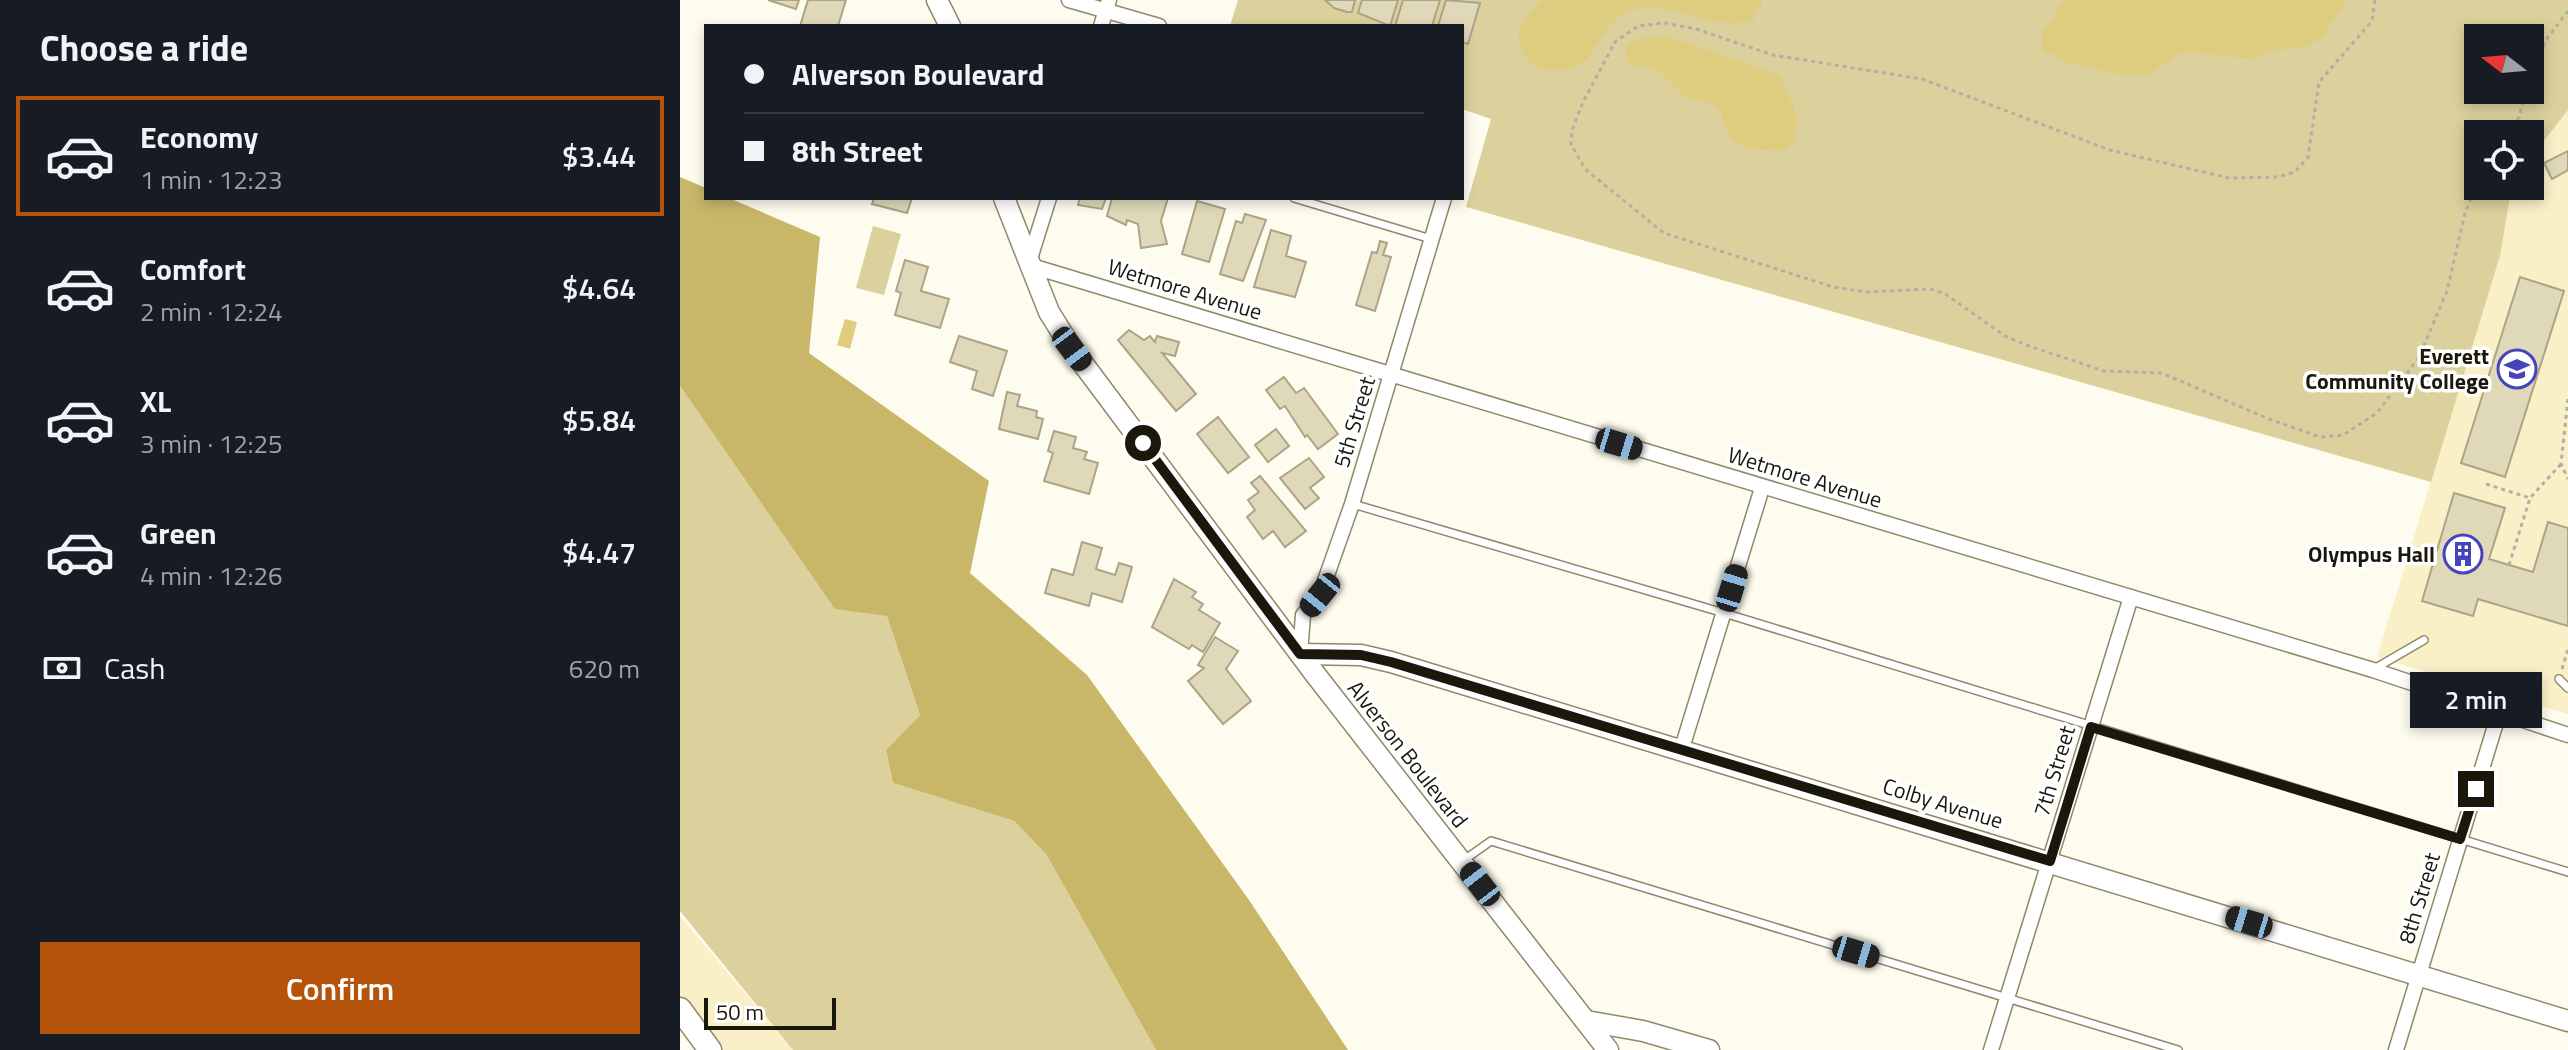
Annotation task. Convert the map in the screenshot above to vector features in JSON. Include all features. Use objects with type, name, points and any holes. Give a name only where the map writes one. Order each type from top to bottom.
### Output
[{"type":"main road","points":[[937,0],[949,24]]},
{"type":"main road","name":"Alverson Boulevard","points":[[1005,200],[1049,312],[1072,349],[1300,654],[1608,1050]]},
{"type":"main road","name":"Colby Avenue","points":[[1300,654],[1361,655],[1391,662],[1682,748],[2568,1021]]},
{"type":"main road","points":[[680,1009],[710,1050]]},
{"type":"main road","points":[[1586,1021],[1643,1031],[1709,1050]]},
{"type":"street","points":[[1069,0],[1107,5],[1154,24]]},
{"type":"street","points":[[1028,265],[1048,200]]},
{"type":"street","name":"5th Street","points":[[1300,654],[1303,615],[1320,595],[1352,504],[1443,200]]},
{"type":"street","name":"Wetmore Avenue","points":[[1028,265],[2373,670],[2568,735]]},
{"type":"street","points":[[1682,748],[1762,488]]},
{"type":"street","name":"7th Street","points":[[1991,1050],[2131,597]]},
{"type":"street","name":"8th Street","points":[[2396,1050],[2499,713]]},
{"type":"lane","points":[[1301,200],[1431,239]]},
{"type":"lane","points":[[1352,504],[1724,613],[2568,872]]},
{"type":"lane","points":[[2373,670],[2424,640]]},
{"type":"lane","points":[[2559,679],[2568,688]]},
{"type":"lane","points":[[1462,861],[1491,841],[2178,1050]]},
{"type":"path","points":[[2375,0],[2372,21],[2319,82],[2308,157],[2295,172],[2278,177],[2229,178],[2110,150],[1922,79],[1773,55],[1696,29],[1665,23],[1638,26],[1615,42],[1583,102],[1572,130],[1571,144],[1585,169],[1664,233],[1833,287],[1867,292],[1930,289],[1944,293],[2005,336],[2026,345],[2104,371],[2162,373],[2305,433],[2334,437],[2360,427],[2377,413],[2419,357],[2447,291],[2470,200]]},
{"type":"path","points":[[2544,44],[2568,11]]},
{"type":"path","points":[[2568,399],[2561,464],[2568,479]]},
{"type":"path","points":[[2509,565],[2530,498],[2561,464]]},
{"type":"path","points":[[2486,484],[2530,498]]},
{"type":"path","points":[[2559,679],[2568,649]]},
{"type":"shaded area","points":[[1238,0],[2568,0],[2568,110],[2544,141],[2544,120],[2464,120],[2464,200],[2510,200],[2500,256],[2431,482],[1466,207],[1491,119],[1464,110],[1464,24],[1231,24]]},
{"type":"shaded area","points":[[1542,0],[1762,0],[1762,3],[1753,20],[1738,23],[1723,23],[1663,9],[1632,10],[1608,28],[1582,63],[1556,71],[1535,66],[1523,53],[1519,42],[1524,19]]},
{"type":"shaded area","points":[[2064,0],[2345,2],[2322,38],[2305,47],[2275,50],[2251,59],[2191,52],[2181,54],[2147,75],[2124,75],[2067,63],[2041,49],[2043,32]]},
{"type":"shaded area","points":[[1663,35],[1782,76],[1796,115],[1793,143],[1778,150],[1768,150],[1738,143],[1729,135],[1717,105],[1686,98],[1658,70],[1628,65],[1626,48],[1630,41]]},
{"type":"shaded area","name":"Everett Community College","points":[[2568,110],[2568,714],[2377,657],[2500,256],[2510,200],[2544,200],[2544,141]]},
{"type":"shaded area","points":[[680,177],[704,187],[704,200],[734,200],[820,237],[809,353],[989,481],[970,573],[1087,675],[1249,900],[1348,1050],[1156,1050],[1046,854],[1014,821],[893,783],[886,750],[920,715],[887,616],[835,609],[680,386]]},
{"type":"shaded area","points":[[873,226],[901,234],[884,295],[856,288]]},
{"type":"shaded area","points":[[845,319],[857,322],[850,349],[837,345]]},
{"type":"shaded area","points":[[680,386],[835,608],[887,615],[920,715],[886,750],[893,783],[1014,821],[1046,854],[1156,1050],[793,1050],[680,911]]},
{"type":"shaded area","points":[[680,916],[793,1050],[705,1050],[680,1021]]},
{"type":"building","points":[[768,0],[799,0],[796,9]]},
{"type":"building","points":[[808,0],[846,0],[839,24],[801,24]]},
{"type":"building","points":[[1325,0],[1355,0],[1352,12],[1347,12],[1334,8]]},
{"type":"building","points":[[1362,0],[1398,0],[1391,24],[1358,13]]},
{"type":"building","points":[[1403,0],[1440,0],[1433,24],[1396,24]]},
{"type":"building","points":[[1446,0],[1480,3],[1468,44],[1464,43],[1464,24],[1439,24]]},
{"type":"building","points":[[2568,151],[2568,170],[2552,179],[2544,163]]},
{"type":"building","points":[[873,200],[911,200],[907,213],[872,204]]},
{"type":"building","points":[[1079,200],[1105,200],[1102,209],[1078,205]]},
{"type":"building","points":[[1111,200],[1167,200],[1161,221],[1167,244],[1141,248],[1138,224],[1127,220],[1126,225],[1107,216]]},
{"type":"building","points":[[1197,201],[1225,209],[1209,262],[1182,254]]},
{"type":"building","points":[[1245,214],[1266,220],[1243,281],[1220,274],[1236,221],[1242,223]]},
{"type":"building","points":[[1271,230],[1291,236],[1286,256],[1306,262],[1295,297],[1254,287]]},
{"type":"building","points":[[1380,241],[1387,243],[1383,255],[1391,257],[1375,311],[1356,305],[1372,252],[1377,253]]},
{"type":"building","points":[[905,260],[928,267],[921,291],[949,299],[940,328],[895,315],[901,293],[896,291]]},
{"type":"building","points":[[2520,277],[2564,291],[2505,477],[2461,463]]},
{"type":"building","points":[[1129,330],[1144,340],[1150,336],[1155,342],[1157,336],[1179,342],[1175,356],[1162,353],[1196,394],[1176,411],[1118,340]]},
{"type":"building","points":[[959,336],[1007,351],[993,396],[972,389],[977,371],[950,362]]},
{"type":"building","points":[[1284,377],[1296,393],[1304,388],[1338,434],[1318,449],[1307,435],[1305,437],[1285,406],[1280,409],[1266,390]]},
{"type":"building","points":[[1007,392],[1020,395],[1017,406],[1037,411],[1036,417],[1043,419],[1038,439],[999,429]]},
{"type":"building","points":[[1218,417],[1249,457],[1228,473],[1197,434]]},
{"type":"building","points":[[1276,429],[1289,446],[1268,462],[1255,445]]},
{"type":"building","points":[[1054,431],[1076,437],[1073,448],[1087,452],[1084,459],[1098,463],[1089,494],[1044,481],[1053,453],[1048,451]]},
{"type":"building","points":[[1309,458],[1324,477],[1310,488],[1319,498],[1305,509],[1280,478]]},
{"type":"building","points":[[1260,476],[1306,531],[1285,547],[1273,531],[1263,539],[1247,517],[1255,510],[1248,500],[1259,492],[1251,483]]},
{"type":"building","name":"Olympus Hall","points":[[2454,493],[2505,508],[2489,559],[2533,572],[2548,522],[2568,528],[2568,626],[2478,599],[2473,616],[2422,601]]},
{"type":"building","points":[[1082,542],[1102,548],[1096,569],[1115,575],[1119,563],[1132,567],[1122,602],[1092,593],[1089,606],[1045,593],[1052,569],[1073,575]]},
{"type":"building","points":[[1174,579],[1196,592],[1192,597],[1203,604],[1199,610],[1220,623],[1203,652],[1192,645],[1189,649],[1152,627]]},
{"type":"building","points":[[1215,637],[1238,651],[1226,669],[1251,701],[1223,724],[1188,681],[1204,668],[1198,665]]},
{"type":"place","name":"Everett Community College","points":[[2517,369]]},
{"type":"place","name":"Olympus Hall","points":[[2463,554]]},
{"type":"route","points":[[1143,443],[1300,654],[1361,655],[1391,662],[2050,861],[2091,727],[2460,839],[2476,789]]}]
